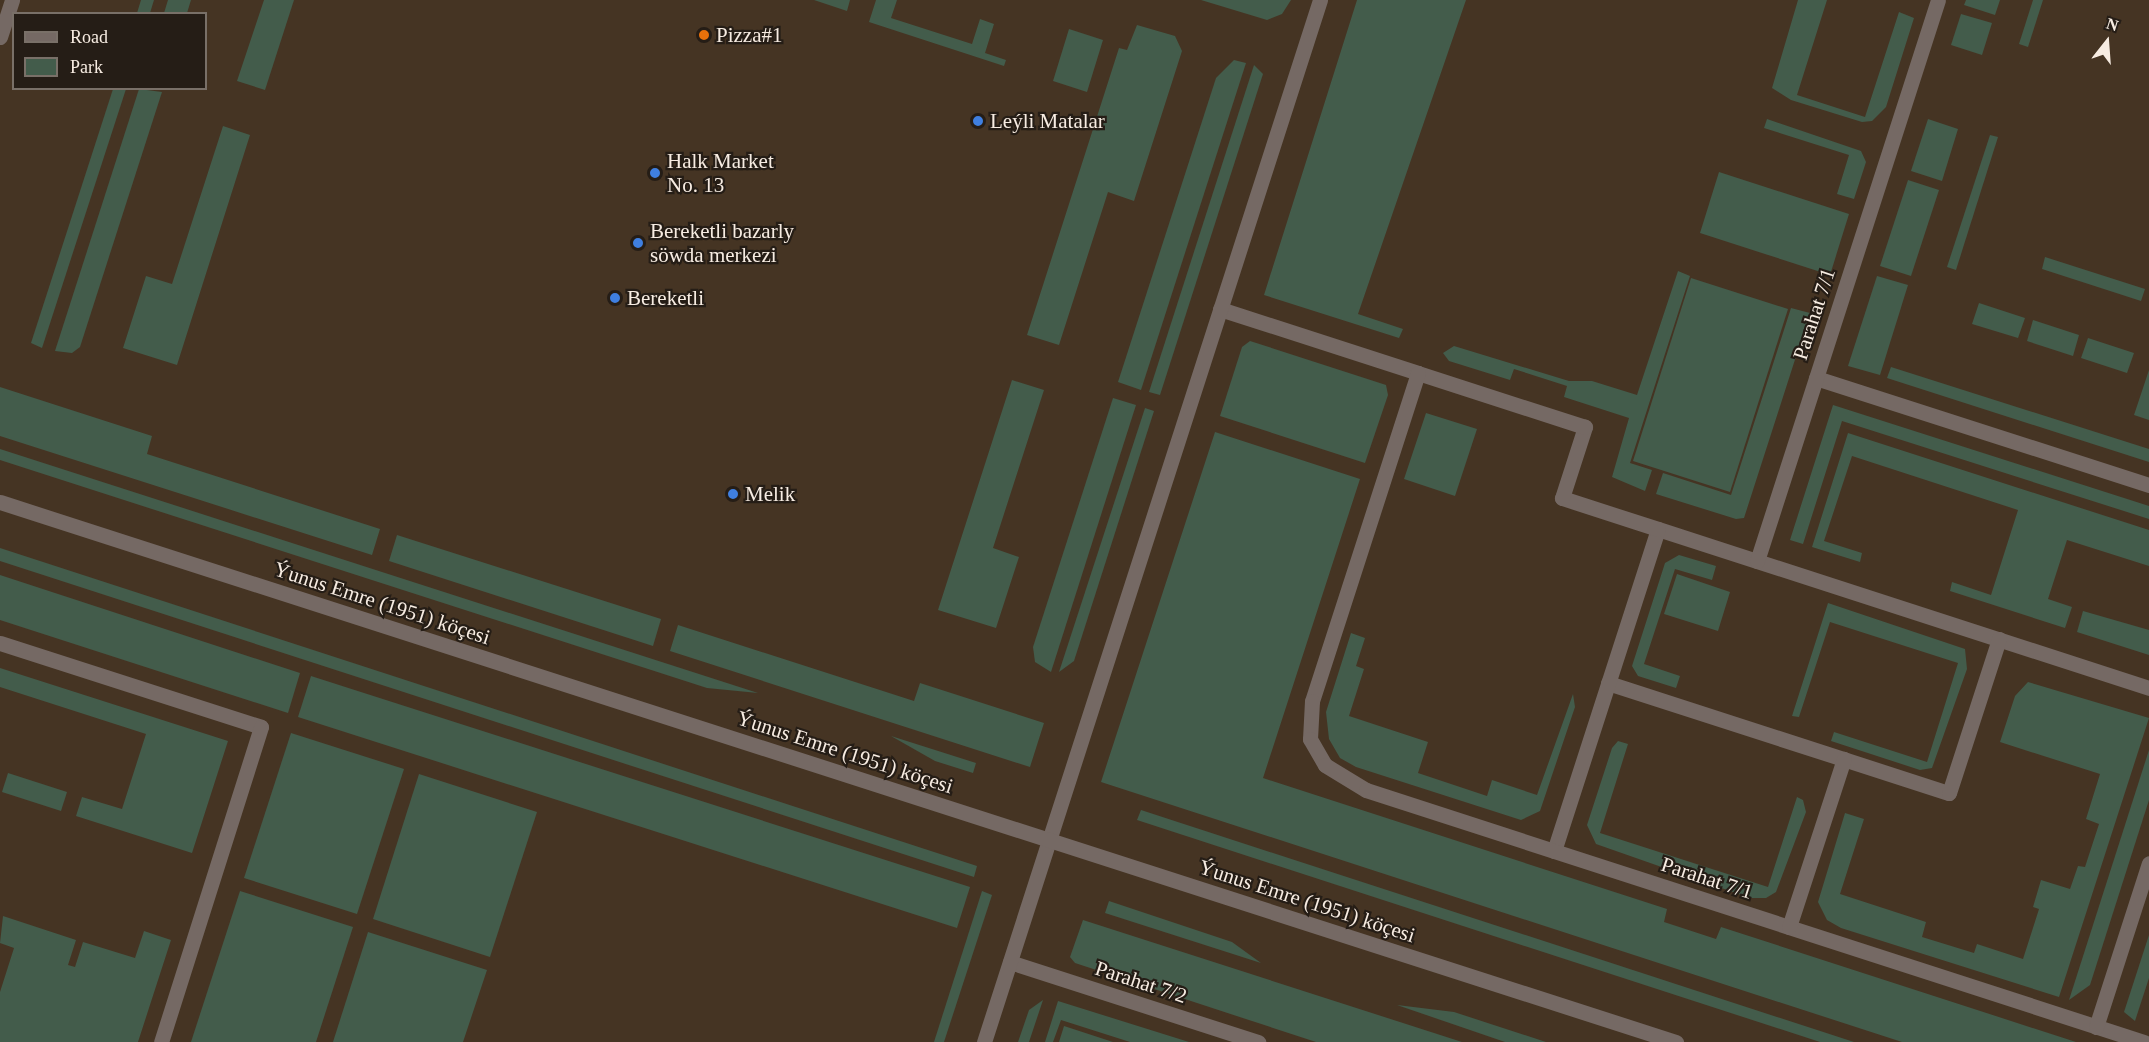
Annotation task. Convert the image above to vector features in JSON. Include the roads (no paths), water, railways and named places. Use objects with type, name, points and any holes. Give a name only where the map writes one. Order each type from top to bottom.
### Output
[{"type":"street","points":[[0,38],[12,0]]},
{"type":"street","points":[[984,1042],[1320,0]]},
{"type":"street","name":"Parahat 7/1","points":[[1938,0],[1816,378],[2149,485]]},
{"type":"street","points":[[1220,309],[1585,427],[1562,498],[2149,688]]},
{"type":"street","name":"Parahat 7/1","points":[[1418,373],[1312,701],[1308,727],[1315,753],[1336,775],[1366,790],[2144,1042]]},
{"type":"street","points":[[1757,561],[1816,378]]},
{"type":"street","name":"Ýunus Emre (1951) köçesi","points":[[0,502],[1676,1042]]},
{"type":"street","points":[[1554,851],[1658,529]]},
{"type":"street","points":[[1608,683],[1950,793],[2000,639]]},
{"type":"street","points":[[0,644],[261,727],[161,1042]]},
{"type":"street","points":[[1789,927],[1844,759]]},
{"type":"street","points":[[2096,1027],[2149,863]]},
{"type":"street","name":"Parahat 7/2","points":[[1010,962],[1258,1042]]},
{"type":"place","name":"Pizza#1","points":[[704,35]]},
{"type":"place","name":"Leýli Matalar","points":[[978,121]]},
{"type":"place","name":"Halk Market No. 13","points":[[655,173]]},
{"type":"place","name":"Bereketli bazarly söwda merkezi","points":[[638,243]]},
{"type":"place","name":"Bereketli","points":[[615,298]]},
{"type":"place","name":"Melik","points":[[733,494]]}]
